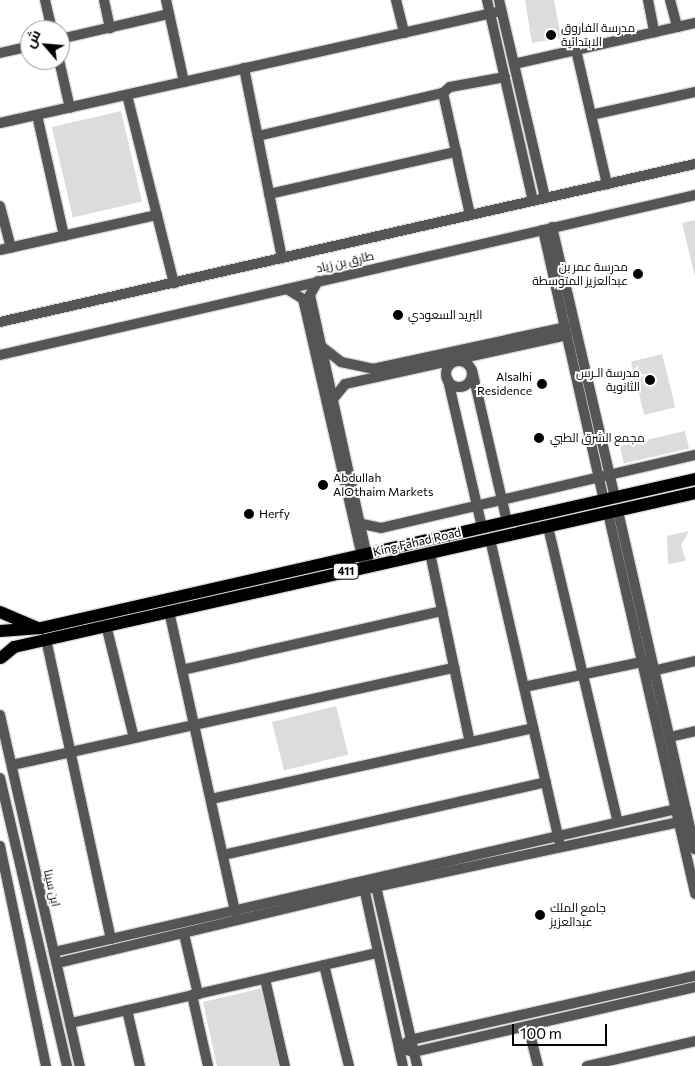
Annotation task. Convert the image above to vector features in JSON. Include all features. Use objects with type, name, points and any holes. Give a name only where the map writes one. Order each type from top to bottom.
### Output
[{"type":"main road","name":"King Fahad Road","points":[[0,631],[43,634],[106,625],[169,611],[482,527],[695,479]]},
{"type":"main road","name":"King Fahad Road","points":[[1,659],[14,647],[43,634],[366,558],[430,553],[695,493]]},
{"type":"main road","points":[[0,612],[43,634]]},
{"type":"main road","name":"411","points":[[0,637],[1,659]]},
{"type":"street","points":[[45,0],[50,20]]},
{"type":"street","points":[[104,0],[110,28]]},
{"type":"street","points":[[166,0],[184,82]]},
{"type":"street","points":[[396,0],[404,33]]},
{"type":"street","points":[[487,0],[534,201]]},
{"type":"street","points":[[499,0],[545,198]]},
{"type":"street","points":[[648,0],[654,32]]},
{"type":"street","points":[[670,0],[677,27]]},
{"type":"street","points":[[0,123],[501,11]]},
{"type":"street","points":[[70,38],[169,14]]},
{"type":"street","points":[[514,64],[695,23]]},
{"type":"street","points":[[0,53],[20,48]]},
{"type":"street","points":[[576,50],[607,184]]},
{"type":"street","points":[[244,68],[282,258]]},
{"type":"street","points":[[61,70],[70,108]]},
{"type":"street","points":[[258,136],[443,93],[450,87],[505,77]]},
{"type":"street","points":[[591,115],[695,92]]},
{"type":"street","points":[[443,93],[470,215]]},
{"type":"street","points":[[127,95],[174,283]]},
{"type":"street","points":[[37,115],[64,236]]},
{"type":"street","points":[[269,194],[456,152]]},
{"type":"street","name":"طارق بن زياد","points":[[0,322],[695,164]]},
{"type":"street","name":"طارق بن زياد","points":[[0,354],[695,195]]},
{"type":"street","points":[[0,206],[11,248]]},
{"type":"street","points":[[0,250],[157,215]]},
{"type":"street","points":[[548,229],[566,331],[610,498]]},
{"type":"street","points":[[548,229],[604,476]]},
{"type":"street","points":[[318,281],[310,295],[362,524],[366,558]]},
{"type":"street","points":[[286,289],[299,292],[302,299],[366,558]]},
{"type":"street","points":[[321,346],[341,362],[374,369],[466,349],[566,331]]},
{"type":"street","points":[[333,400],[345,384],[456,361],[566,331]]},
{"type":"street","points":[[466,349],[456,361],[448,380],[482,527]]},
{"type":"street","points":[[444,354],[472,370],[507,522]]},
{"type":"street","points":[[448,380],[454,386],[466,385],[472,370]]},
{"type":"street","points":[[362,524],[382,528],[477,504],[695,455]]},
{"type":"street","points":[[613,512],[681,809],[695,849]]},
{"type":"street","points":[[548,526],[618,822]]},
{"type":"street","points":[[490,539],[561,849]]},
{"type":"street","points":[[430,553],[470,742]]},
{"type":"street","points":[[169,611],[238,922]]},
{"type":"street","points":[[182,670],[442,612]]},
{"type":"street","points":[[106,625],[134,738]]},
{"type":"street","points":[[43,634],[71,752],[111,939]]},
{"type":"street","points":[[524,688],[647,660]]},
{"type":"street","points":[[649,672],[695,661]]},
{"type":"street","points":[[12,765],[454,668]]},
{"type":"street","points":[[649,672],[670,737],[681,809],[678,822],[695,894]]},
{"type":"street","name":"ابن سينا","points":[[0,715],[80,1066]]},
{"type":"street","points":[[211,799],[533,728]]},
{"type":"street","points":[[670,737],[695,731]]},
{"type":"street","points":[[0,778],[66,1066]]},
{"type":"street","points":[[223,855],[546,782]]},
{"type":"street","points":[[57,963],[238,922],[375,882],[558,836],[681,809]]},
{"type":"street","points":[[375,882],[561,849],[678,822]]},
{"type":"street","points":[[0,846],[46,1066]]},
{"type":"street","points":[[375,882],[417,1066]]},
{"type":"street","points":[[54,952],[235,910],[364,885]]},
{"type":"street","points":[[364,885],[376,954],[403,1066]]},
{"type":"street","points":[[184,934],[208,1066]]},
{"type":"street","points":[[70,1023],[376,954]]},
{"type":"street","points":[[324,965],[349,1066]]},
{"type":"street","points":[[399,1048],[410,1040],[695,976]]},
{"type":"street","points":[[265,979],[285,1066]]},
{"type":"street","points":[[399,1048],[414,1052],[695,987]]},
{"type":"street","points":[[127,1010],[140,1066]]},
{"type":"street","points":[[528,1026],[538,1066]]},
{"type":"street","points":[[587,1066],[695,1041]]},
{"type":"shaded area","points":[[525,0],[554,0],[561,38],[532,43]]},
{"type":"shaded area","points":[[121,111],[142,202],[73,218],[52,127]]},
{"type":"shaded area","points":[[695,220],[695,277],[682,223]]},
{"type":"shaded area","points":[[662,354],[675,407],[644,415],[631,362]]},
{"type":"shaded area","points":[[685,431],[689,449],[624,464],[620,446]]},
{"type":"shaded area","points":[[689,531],[681,545],[686,561],[668,564],[667,536]]},
{"type":"shaded area","points":[[336,706],[348,755],[284,770],[272,722]]},
{"type":"shaded area","points":[[263,988],[279,1066],[217,1066],[203,1002]]},
{"type":"place","name":"مدرسة الفاروق الابتدائية","points":[[551,35]]},
{"type":"place","name":"مدرسة عمر بن عبدالعزيز المتوسطة","points":[[638,274]]},
{"type":"place","name":"البريد السعودي","points":[[398,315]]},
{"type":"place","name":"مدرسة الـرس الثانوية","points":[[650,380]]},
{"type":"place","name":"Alsalhi Residence","points":[[542,384]]},
{"type":"place","name":"مجمع الشرق الطبي","points":[[539,438]]},
{"type":"place","name":"Abdullah AlOthaim Markets","points":[[323,485]]},
{"type":"place","name":"Herfy","points":[[249,514]]},
{"type":"place","name":"جامع الملك عبدالعزيز","points":[[540,915]]}]
